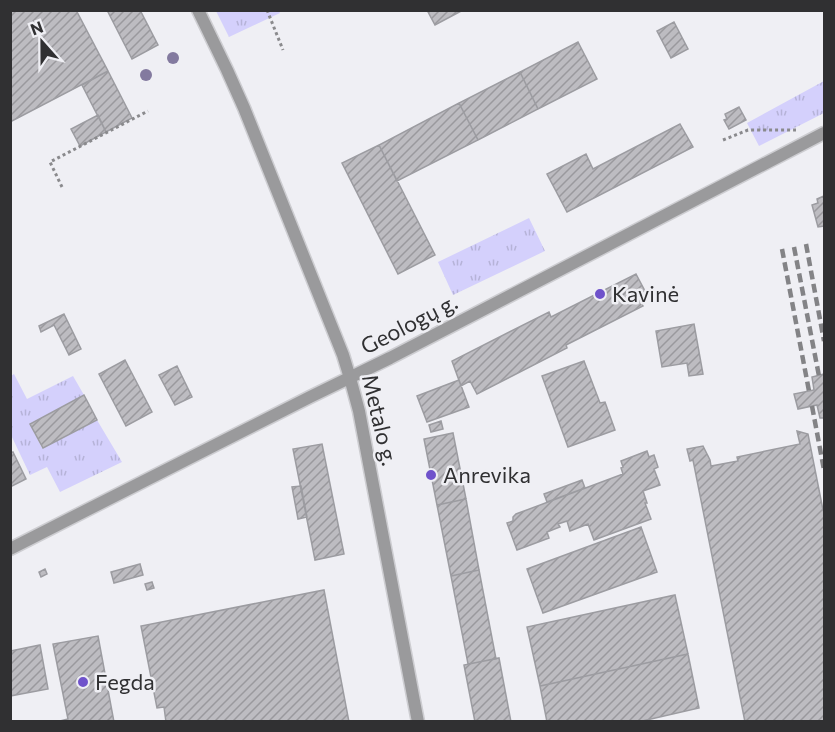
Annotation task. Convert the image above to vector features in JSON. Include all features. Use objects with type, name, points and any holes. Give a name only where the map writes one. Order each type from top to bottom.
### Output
[{"type":"street","name":"Metalo g.","points":[[198,10],[244,108],[343,355],[359,411],[418,722]]},
{"type":"street","name":"Geologų g.","points":[[10,549],[350,378],[825,133]]},
{"type":"path","points":[[267,10],[283,50]]},
{"type":"path","points":[[62,187],[50,162],[148,111]]},
{"type":"path","points":[[723,140],[748,130],[796,130]]},
{"type":"green space","points":[[216,11],[279,11],[280,13],[229,37]]},
{"type":"green space","points":[[824,81],[824,113],[759,146],[747,123]]},
{"type":"green space","points":[[529,218],[545,251],[453,295],[438,262]]},
{"type":"green space","points":[[14,374],[27,399],[73,376],[84,395],[30,424],[42,448],[97,420],[122,462],[60,492],[47,467],[30,475],[11,435],[11,376]]},
{"type":"building","points":[[10,10],[76,10],[108,71],[10,122]]},
{"type":"building","points":[[107,10],[140,10],[158,45],[132,59]]},
{"type":"building","points":[[427,10],[463,10],[435,25]]},
{"type":"building","points":[[674,22],[688,49],[671,58],[657,31]]},
{"type":"building","points":[[578,42],[597,79],[538,109],[520,72]]},
{"type":"building","points":[[108,71],[132,118],[106,132],[82,85]]},
{"type":"building","points":[[520,72],[538,109],[478,140],[459,103]]},
{"type":"building","points":[[459,103],[478,140],[397,181],[379,145]]},
{"type":"building","points":[[739,107],[746,120],[729,129],[724,120],[727,119],[725,114]]},
{"type":"building","points":[[98,115],[106,132],[80,146],[71,129]]},
{"type":"building","points":[[680,124],[693,147],[567,212],[547,174],[586,154],[593,169]]},
{"type":"building","points":[[379,145],[435,255],[398,274],[342,163]]},
{"type":"building","points":[[824,196],[824,226],[818,227],[812,205],[818,203],[817,199]]},
{"type":"building","points":[[636,274],[646,293],[638,297],[643,306],[477,394],[470,381],[461,386],[452,361],[549,312],[551,317]]},
{"type":"building","points":[[64,314],[81,349],[69,355],[54,325],[41,332],[39,326]]},
{"type":"building","points":[[694,324],[703,374],[689,376],[687,363],[662,367],[656,331]]},
{"type":"building","points":[[125,360],[152,412],[126,426],[99,374]]},
{"type":"building","points":[[584,361],[600,403],[605,402],[615,430],[568,447],[542,376]]},
{"type":"building","points":[[177,366],[192,397],[175,405],[159,375]]},
{"type":"building","points":[[824,374],[824,418],[820,418],[817,405],[798,409],[794,394],[814,390],[812,377]]},
{"type":"building","points":[[459,380],[469,407],[427,422],[417,396]]},
{"type":"building","points":[[84,395],[97,420],[43,448],[30,424]]},
{"type":"building","points":[[441,421],[443,429],[431,432],[429,425]]},
{"type":"building","points":[[797,431],[808,434],[824,509],[824,722],[745,722],[693,460],[690,461],[687,449],[703,446],[711,466],[738,461],[737,457],[800,444]]},
{"type":"building","points":[[453,433],[466,499],[437,505],[424,439]]},
{"type":"building","points":[[322,444],[344,554],[315,560],[293,449]]},
{"type":"building","points":[[647,451],[649,457],[654,455],[658,467],[654,469],[660,485],[643,491],[651,519],[594,540],[588,524],[570,531],[567,521],[558,524],[560,527],[547,532],[549,538],[517,550],[507,523],[513,521],[516,514],[623,474],[621,461]]},
{"type":"building","points":[[13,452],[26,479],[10,487],[10,453]]},
{"type":"building","points":[[582,480],[585,488],[547,502],[544,494]]},
{"type":"building","points":[[301,486],[307,517],[298,519],[292,487]]},
{"type":"building","points":[[466,499],[479,570],[451,576],[437,505]]},
{"type":"building","points":[[641,527],[657,572],[543,613],[527,569]]},
{"type":"building","points":[[140,564],[143,575],[114,583],[111,572]]},
{"type":"building","points":[[45,569],[47,574],[41,577],[39,572]]},
{"type":"building","points":[[479,570],[496,659],[468,664],[451,576]]},
{"type":"building","points":[[152,582],[154,588],[147,590],[145,584]]},
{"type":"building","points":[[324,590],[349,722],[166,722],[164,707],[157,708],[141,626]]},
{"type":"building","points":[[675,595],[688,654],[540,686],[527,627]]},
{"type":"building","name":"Fegda","points":[[98,636],[114,722],[56,722],[68,719],[53,644]]},
{"type":"building","points":[[40,645],[48,689],[10,696],[10,651]]},
{"type":"building","points":[[688,654],[699,708],[638,722],[547,722],[540,686]]},
{"type":"building","points":[[499,658],[511,722],[475,722],[464,665]]},
{"type":"railway","points":[[806,244],[824,341]]},
{"type":"railway","points":[[794,247],[819,376]]},
{"type":"railway","points":[[782,249],[809,391]]},
{"type":"railway","points":[[812,406],[824,470]]},
{"type":"place","name":"Kavinė","points":[[600,294]]},
{"type":"place","name":"Anrevika","points":[[431,475]]},
{"type":"place","name":"Fegda","points":[[83,682]]}]
